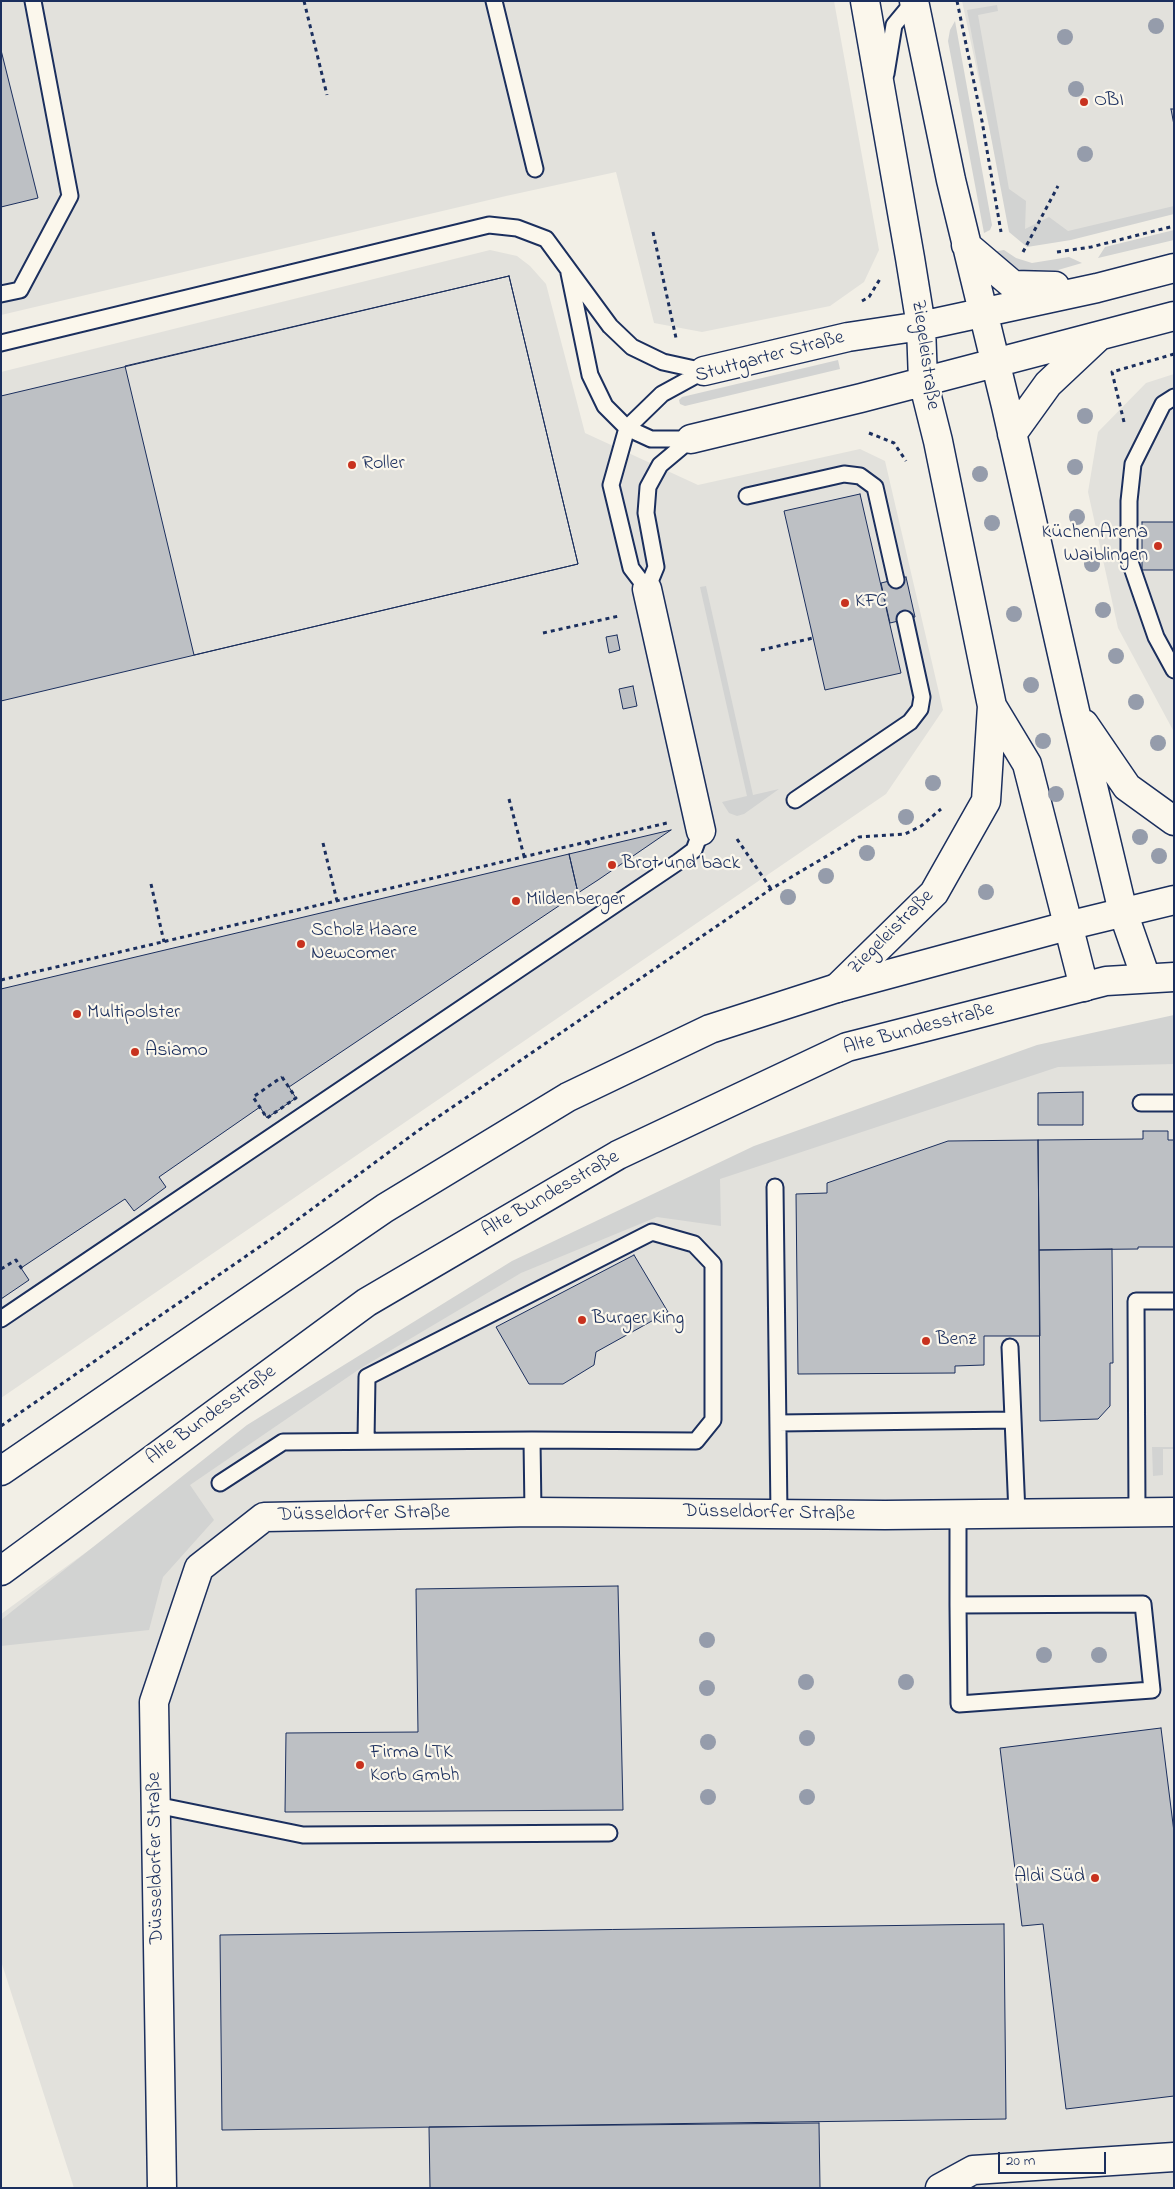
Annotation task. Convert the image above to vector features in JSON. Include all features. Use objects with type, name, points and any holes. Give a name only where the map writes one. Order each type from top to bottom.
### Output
[{"type":"street","name":"Ziegeleistraße","points":[[836,988],[934,894],[986,801],[992,706],[938,441],[923,382],[921,326],[865,1]]},
{"type":"street","points":[[914,1],[966,245],[1012,434],[1075,711],[1123,912],[1146,978]]},
{"type":"street","name":"Stuttgarter Straße","points":[[966,245],[1013,285],[1097,288]]},
{"type":"street","name":"Stuttgarter Straße","points":[[693,369],[848,337],[921,326],[1097,288],[1174,268]]},
{"type":"street","points":[[691,439],[861,398],[1174,316]]},
{"type":"street","points":[[1012,434],[1048,384],[1099,336]]},
{"type":"street","points":[[647,589],[699,823]]},
{"type":"street","name":"Ziegeleistraße","points":[[992,706],[1027,764],[1084,987]]},
{"type":"street","points":[[1075,711],[1127,786],[1174,821]]},
{"type":"street","points":[[1,1471],[385,1208],[568,1097],[710,1029],[836,988],[1068,926],[1174,900]]},
{"type":"street","name":"Alte Bundesstraße","points":[[1,1571],[368,1302],[618,1156],[847,1047],[1106,981],[1174,976]]},
{"type":"street","name":"Düsseldorfer Straße","points":[[162,2188],[154,1702],[199,1568],[264,1517],[533,1512],[1017,1514],[1174,1512]]},
{"type":"street","points":[[940,2188],[973,2170],[1174,2157]]},
{"type":"lane","points":[[1,294],[20,290],[70,196],[33,1]]},
{"type":"lane","points":[[494,1],[535,169]]},
{"type":"lane","points":[[883,105],[887,64],[894,25],[914,1]]},
{"type":"lane","points":[[1,344],[489,225],[517,228],[546,239],[610,326],[632,347],[663,362],[693,369]]},
{"type":"lane","points":[[568,267],[590,375],[605,406],[627,428],[651,439],[691,439]]},
{"type":"lane","name":"Stuttgarter Straße","points":[[627,428],[662,394],[693,369]]},
{"type":"lane","points":[[1174,397],[1163,404],[1133,464],[1129,501],[1129,559],[1156,638],[1174,670]]},
{"type":"lane","points":[[627,428],[611,486],[630,568],[647,589],[656,567],[646,513],[648,487],[660,465],[691,439]]},
{"type":"lane","points":[[747,496],[844,474],[860,476],[875,487],[896,580]]},
{"type":"lane","points":[[795,800],[910,722],[920,709],[922,697],[905,620]]},
{"type":"lane","points":[[1,1319],[694,850],[699,823]]},
{"type":"lane","points":[[1141,1103],[1174,1103]]},
{"type":"lane","points":[[775,1187],[779,1514]]},
{"type":"lane","points":[[220,1483],[282,1442],[696,1441],[714,1420],[713,1264],[694,1244],[652,1232],[367,1377],[366,1441]]},
{"type":"lane","points":[[1137,1512],[1136,1301],[1174,1301]]},
{"type":"lane","points":[[1010,1346],[1017,1514]]},
{"type":"lane","points":[[778,1423],[1013,1420]]},
{"type":"lane","points":[[532,1440],[533,1512]]},
{"type":"lane","points":[[958,1514],[958,1605],[959,1704],[1152,1690],[1143,1604],[958,1605]]},
{"type":"lane","points":[[156,1805],[303,1834],[609,1833]]},
{"type":"path","points":[[304,1],[327,95]]},
{"type":"path","points":[[957,1],[982,121],[1002,239]]},
{"type":"path","points":[[1023,252],[1058,186]]},
{"type":"path","points":[[1049,252],[1091,247],[1174,226]]},
{"type":"path","points":[[653,232],[693,369]]},
{"type":"path","points":[[1016,248],[1023,252],[1031,252]]},
{"type":"path","points":[[856,305],[869,297],[881,277]]},
{"type":"path","points":[[1133,464],[1112,372],[1174,354]]},
{"type":"path","points":[[869,433],[894,443],[906,458]]},
{"type":"path","points":[[543,633],[612,617]]},
{"type":"path","points":[[761,650],[813,638]]},
{"type":"path","points":[[509,799],[524,856]]},
{"type":"path","points":[[1,980],[588,841],[699,823]]},
{"type":"path","points":[[1,1426],[278,1234],[419,1130],[771,889],[737,839]]},
{"type":"path","points":[[588,841],[590,849]]},
{"type":"path","points":[[323,843],[337,901]]},
{"type":"path","points":[[151,884],[164,942]]},
{"type":"path","points":[[282,1077],[296,1098],[267,1118],[253,1097],[282,1077]]},
{"type":"shaded area","points":[[1,1],[834,1],[879,250],[864,282],[830,306],[702,332],[654,323],[616,172],[506,196],[1,315]]},
{"type":"shaded area","name":"OBI","points":[[962,1],[1174,1],[1174,210],[1037,243],[1010,224]]},
{"type":"shaded area","points":[[997,5],[998,11],[978,15],[1009,189],[1026,201],[1025,229],[1049,217],[1068,231],[1174,206],[1174,214],[1071,240],[1027,247],[1009,232],[967,10]]},
{"type":"shaded area","points":[[955,21],[992,225],[990,230],[984,233],[948,41],[950,30]]},
{"type":"shaded area","points":[[1174,230],[1174,240],[1098,258],[1105,247]]},
{"type":"shaded area","points":[[490,250],[517,256],[530,266],[546,284],[585,433],[698,485],[860,449],[885,461],[943,710],[886,794],[1,1398],[1,372]]},
{"type":"shaded area","points":[[1004,250],[1016,258],[1032,263],[1069,257],[1082,263],[1058,270],[1021,270],[1006,264],[992,252]]},
{"type":"shaded area","points":[[838,360],[840,369],[685,406],[680,404],[679,400],[682,397]]},
{"type":"shaded area","points":[[1174,374],[1174,732],[1118,628],[1088,492],[1098,432],[1146,383]]},
{"type":"shaded area","points":[[706,586],[753,795],[779,789],[744,814],[737,816],[729,813],[722,802],[747,796],[700,587]]},
{"type":"shaded area","points":[[1174,1015],[1174,1064],[1058,1067],[720,1179],[721,1226],[657,1217],[521,1273],[361,1368],[190,1485],[214,1520],[163,1577],[149,1630],[1,1646],[1,1620],[247,1425],[512,1261],[754,1146],[1037,1045]]},
{"type":"shaded area","points":[[1174,1026],[1174,2188],[74,2188],[1,1961],[1,1614],[326,1378],[722,1164]]},
{"type":"shaded area","points":[[1152,1447],[1174,1447],[1174,1449],[1163,1449],[1163,1475],[1153,1476]]},
{"type":"building","points":[[1,50],[38,198],[1,207]]},
{"type":"building","points":[[1171,109],[1174,109],[1174,125]]},
{"type":"building","name":"Roller","points":[[509,276],[578,564],[194,655],[125,366]]},
{"type":"building","name":"Roller","points":[[509,276],[578,564],[1,701],[1,396]]},
{"type":"building","name":"KFC","points":[[860,494],[901,673],[825,690],[784,511]]},
{"type":"building","name":"KüchenArena Waiblingen","points":[[1142,522],[1174,522],[1174,570],[1142,570]]},
{"type":"building","points":[[906,577],[915,617],[890,623],[881,583]]},
{"type":"building","points":[[617,635],[620,650],[609,653],[606,637]]},
{"type":"building","points":[[633,686],[637,706],[623,709],[619,689]]},
{"type":"building","points":[[671,830],[598,880],[578,893],[569,854]]},
{"type":"building","points":[[569,854],[578,893],[289,1087],[296,1098],[267,1118],[260,1107],[159,1177],[166,1187],[134,1211],[125,1199],[21,1268],[29,1280],[1,1299],[1,989]]},
{"type":"building","points":[[1083,1092],[1083,1125],[1038,1125],[1038,1093]]},
{"type":"building","points":[[1143,1131],[1168,1131],[1168,1140],[1174,1140],[1174,1247],[1039,1250],[1038,1140],[1143,1139]]},
{"type":"building","points":[[1038,1140],[1040,1336],[984,1336],[984,1365],[955,1366],[955,1373],[798,1374],[796,1194],[827,1193],[827,1183],[948,1141]]},
{"type":"building","points":[[1112,1249],[1113,1363],[1110,1363],[1110,1406],[1098,1419],[1040,1421],[1039,1250]]},
{"type":"building","name":"Burger King","points":[[634,1255],[668,1312],[596,1352],[594,1365],[563,1384],[529,1384],[496,1327]]},
{"type":"building","points":[[618,1586],[623,1810],[285,1812],[286,1733],[418,1732],[416,1589]]},
{"type":"building","name":"Aldi Süd","points":[[1161,1728],[1174,1832],[1174,2096],[1066,2109],[1043,1924],[1022,1926],[1000,1748]]},
{"type":"building","points":[[1004,1924],[1006,2119],[222,2130],[220,1935]]},
{"type":"building","points":[[819,2123],[820,2188],[430,2188],[429,2127]]},
{"type":"place","name":"OBI","points":[[1084,102]]},
{"type":"place","name":"Roller","points":[[352,465]]},
{"type":"place","name":"KüchenArena Waiblingen","points":[[1158,546]]},
{"type":"place","name":"KFC","points":[[845,603]]},
{"type":"place","name":"Brot und back","points":[[612,865]]},
{"type":"place","name":"Mildenberger","points":[[516,901]]},
{"type":"place","name":"Scholz Haare Newcomer","points":[[301,944]]},
{"type":"place","name":"Multipolster","points":[[77,1014]]},
{"type":"place","name":"Asiamo","points":[[135,1052]]},
{"type":"place","name":"Burger King","points":[[582,1320]]},
{"type":"place","name":"Benz","points":[[926,1341]]},
{"type":"place","name":"Firma LTK Korb Gmbh","points":[[360,1765]]},
{"type":"place","name":"Aldi Süd","points":[[1095,1878]]}]
